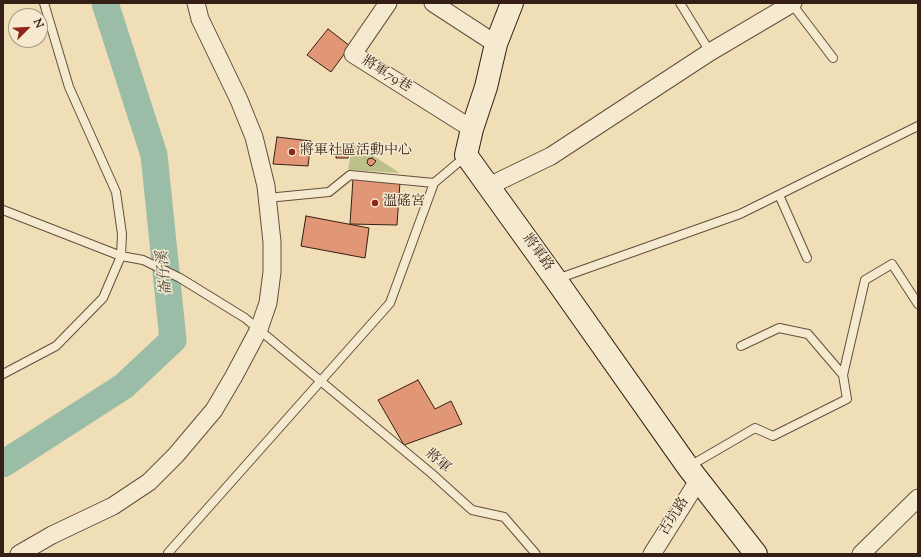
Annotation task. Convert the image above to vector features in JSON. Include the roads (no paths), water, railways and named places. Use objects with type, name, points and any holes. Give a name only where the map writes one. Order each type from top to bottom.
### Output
[{"type":"main road","points":[[466,155],[472,129],[486,87],[496,44],[512,3]]},
{"type":"main road","name":"將軍路","points":[[466,155],[693,474],[756,554]]},
{"type":"street","points":[[19,554],[52,535],[113,506],[149,482],[176,455],[214,410],[259,329],[268,303],[272,272],[272,242],[266,186],[254,137],[239,100],[200,19],[196,3]]},
{"type":"street","name":"將軍79巷","points":[[388,3],[353,54],[472,129]]},
{"type":"street","points":[[433,3],[496,44]]},
{"type":"street","points":[[489,186],[551,156],[710,52],[793,3]]},
{"type":"street","name":"古坑路","points":[[652,554],[693,474]]},
{"type":"street","points":[[861,554],[918,498]]},
{"type":"lane","points":[[3,374],[56,346],[103,298],[121,256],[122,234],[116,192],[69,87],[44,3]]},
{"type":"lane","points":[[680,3],[710,52]]},
{"type":"lane","points":[[793,3],[833,58]]},
{"type":"lane","points":[[556,280],[740,214],[918,126]]},
{"type":"lane","points":[[170,554],[168,553],[322,382],[390,303],[434,183],[466,155]]},
{"type":"lane","points":[[267,198],[329,192],[350,175],[434,183]]},
{"type":"lane","points":[[779,195],[808,258]]},
{"type":"lane","name":"將軍","points":[[3,210],[121,256],[143,260],[180,278],[245,318],[431,473],[472,510],[504,517],[536,554]]},
{"type":"lane","points":[[693,474],[755,428],[773,436],[847,399],[843,375],[866,280],[892,264],[918,304]]},
{"type":"lane","points":[[741,346],[779,328],[808,334],[843,375]]},
{"type":"waterway","name":"崙仔溪","points":[[3,464],[124,386],[173,340],[154,155],[105,3]]},
{"type":"place","name":"將軍社區活動中心","points":[[292,152]]},
{"type":"place","name":"溫磘宮","points":[[375,203]]}]
